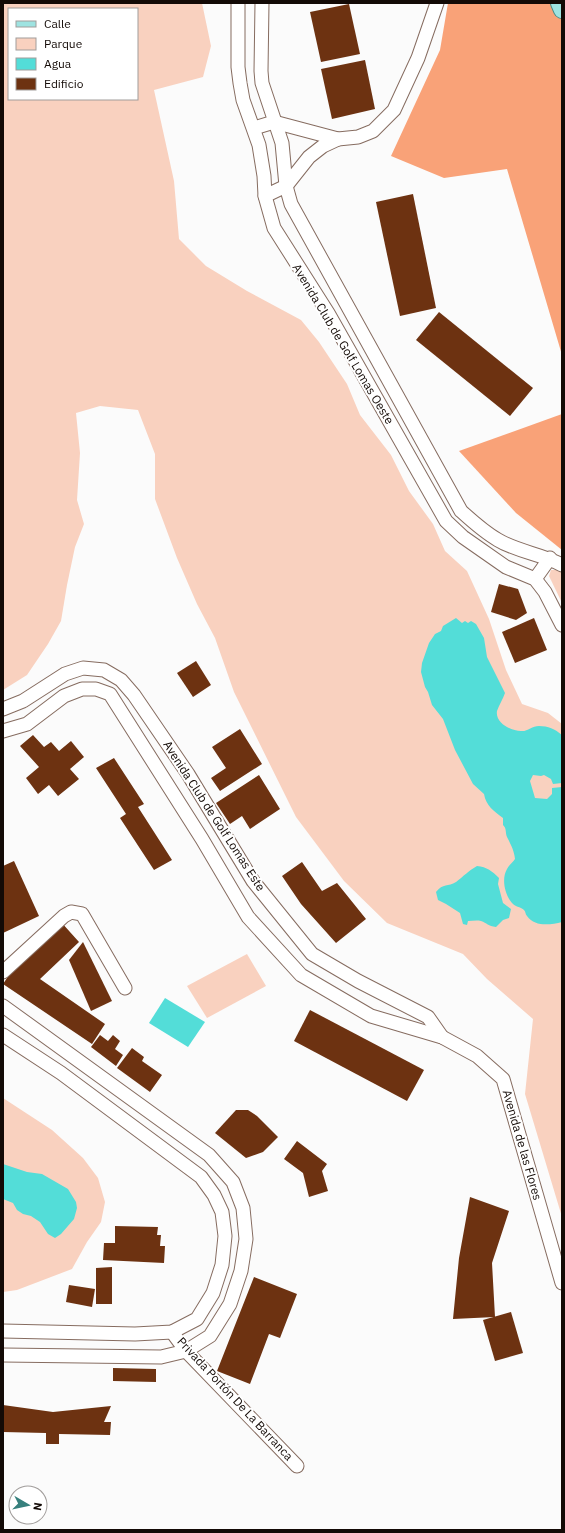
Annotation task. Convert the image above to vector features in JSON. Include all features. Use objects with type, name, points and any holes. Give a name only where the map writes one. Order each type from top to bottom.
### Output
[{"type":"main road","points":[[559,3],[562,10]]},
{"type":"street","name":"Avenida Club de Golf Lomas Oeste","points":[[238,3],[238,67],[243,100],[259,145],[264,176],[265,196],[274,228],[328,313],[446,521],[463,537],[506,567],[535,580],[545,592],[562,625]]},
{"type":"street","name":"Avenida Club de Golf Lomas Oeste","points":[[262,3],[261,77],[264,93],[282,143],[286,186],[291,204],[461,511],[498,540],[526,551],[550,558],[562,564]]},
{"type":"street","points":[[265,196],[286,186],[309,157],[323,146],[338,139],[358,137],[373,131],[394,110],[418,58],[438,3]]},
{"type":"street","points":[[254,128],[274,122],[338,139]]},
{"type":"street","points":[[535,580],[550,558]]},
{"type":"street","name":"Avenida Club de Golf Lomas Este","points":[[3,709],[23,702],[64,674],[83,668],[104,670],[121,680],[134,695],[188,774],[253,881],[312,954],[358,981],[428,1017],[442,1037]]},
{"type":"street","name":"Avenida Club de Golf Lomas Este","points":[[3,731],[27,724],[64,696],[82,689],[96,689],[110,694],[202,839],[248,917],[301,975],[371,1016],[442,1037]]},
{"type":"street","points":[[3,972],[64,916],[71,912],[76,912],[82,914],[90,926],[125,988]]},
{"type":"street","points":[[3,1006],[209,1155],[233,1182],[244,1208],[246,1239],[241,1270],[230,1304],[210,1336],[186,1351],[161,1357],[3,1355]]},
{"type":"street","points":[[3,1035],[61,1073],[201,1177],[214,1195],[222,1212],[225,1236],[222,1265],[213,1293],[197,1319],[172,1332],[135,1334],[3,1331]]},
{"type":"street","name":"Avenida de las Flores","points":[[442,1037],[477,1056],[503,1079],[562,1283]]},
{"type":"street","name":"Privada Portón De La Barranca","points":[[172,1332],[186,1351],[297,1466]]},
{"type":"green space","points":[[3,3],[202,3],[211,46],[203,77],[154,90],[174,181],[179,239],[206,266],[247,291],[301,320],[319,342],[347,384],[360,415],[391,455],[409,491],[433,524],[445,551],[467,571],[489,619],[506,670],[522,704],[548,713],[562,724],[562,1217],[525,1094],[533,1019],[487,979],[463,954],[387,923],[344,881],[296,817],[234,692],[215,638],[197,604],[177,558],[155,499],[155,454],[138,410],[100,406],[76,413],[80,453],[77,500],[84,524],[75,547],[61,621],[48,644],[27,675],[3,690]]},
{"type":"green space","points":[[551,570],[560,570],[562,572],[562,603],[549,576]]},
{"type":"green space","points":[[247,954],[266,986],[207,1018],[187,986]]},
{"type":"green space","points":[[3,1098],[52,1130],[83,1158],[98,1178],[105,1202],[101,1222],[87,1242],[72,1269],[17,1290],[3,1292]]},
{"type":"shaded area","points":[[448,3],[562,3],[562,355],[507,169],[444,178],[391,156],[440,50]]},
{"type":"shaded area","points":[[562,414],[562,550],[516,513],[459,451]]},
{"type":"water","points":[[456,618],[462,623],[465,621],[468,623],[471,621],[476,624],[484,638],[487,657],[505,693],[497,711],[498,719],[501,723],[508,728],[517,731],[525,731],[536,726],[548,727],[562,735],[562,783],[553,784],[551,779],[544,775],[533,775],[530,781],[535,798],[547,799],[552,794],[552,788],[562,787],[562,922],[553,924],[538,924],[530,920],[524,910],[514,905],[510,901],[506,892],[504,878],[505,873],[515,859],[503,825],[503,818],[491,808],[484,794],[473,784],[455,750],[443,719],[432,705],[425,687],[421,672],[422,663],[429,643],[435,634],[441,631],[443,626]]},
{"type":"water","points":[[477,866],[484,867],[499,878],[498,884],[503,903],[511,909],[509,918],[503,920],[496,927],[479,921],[468,921],[467,925],[463,924],[460,913],[438,900],[436,892],[439,889],[443,886],[456,882]]},
{"type":"water","points":[[165,998],[205,1022],[188,1047],[149,1023]]},
{"type":"water","points":[[3,1164],[27,1172],[42,1174],[68,1189],[76,1202],[77,1208],[74,1219],[61,1234],[55,1238],[48,1234],[40,1222],[31,1216],[23,1214],[17,1210],[13,1203],[3,1199]]},
{"type":"building","points":[[349,4],[360,54],[321,62],[310,12]]},
{"type":"building","points":[[365,60],[375,109],[332,119],[321,69]]},
{"type":"building","points":[[413,194],[436,308],[400,316],[376,202]]},
{"type":"building","points":[[439,312],[533,388],[510,416],[416,340]]},
{"type":"building","points":[[499,584],[518,589],[527,613],[516,620],[491,612]]},
{"type":"building","points":[[534,618],[547,650],[515,663],[502,632]]},
{"type":"building","points":[[196,661],[211,685],[193,697],[177,673]]},
{"type":"building","points":[[240,729],[262,764],[220,791],[211,778],[226,768],[212,747]]},
{"type":"building","points":[[33,735],[44,747],[51,742],[59,751],[71,741],[84,757],[70,769],[79,779],[58,796],[49,785],[38,794],[26,778],[39,767],[20,746]]},
{"type":"building","points":[[114,758],[144,804],[138,807],[172,860],[154,870],[120,818],[126,814],[96,768]]},
{"type":"building","points":[[259,775],[280,809],[250,829],[242,816],[230,824],[216,803]]},
{"type":"building","points":[[14,861],[39,916],[3,933],[3,866]]},
{"type":"building","points":[[302,862],[322,891],[337,883],[366,919],[336,943],[301,904],[282,876]]},
{"type":"building","points":[[61,922],[79,942],[40,979],[105,1024],[92,1044],[3,984],[17,963]]},
{"type":"building","points":[[83,942],[112,1001],[91,1011],[69,960]]},
{"type":"building","points":[[310,1010],[424,1070],[407,1101],[294,1041]]},
{"type":"building","points":[[100,1035],[108,1041],[113,1035],[120,1041],[115,1049],[123,1055],[116,1066],[91,1047]]},
{"type":"building","points":[[132,1048],[144,1057],[142,1061],[162,1075],[150,1092],[117,1068]]},
{"type":"building","points":[[236,1110],[248,1110],[257,1116],[278,1137],[263,1152],[246,1158],[215,1133]]},
{"type":"building","points":[[297,1141],[327,1164],[322,1171],[328,1191],[309,1197],[303,1173],[284,1159]]},
{"type":"building","points":[[470,1197],[509,1211],[492,1263],[495,1317],[453,1319],[459,1258]]},
{"type":"building","points":[[115,1226],[158,1227],[157,1235],[161,1235],[160,1246],[165,1246],[164,1263],[103,1260],[104,1243],[115,1243]]},
{"type":"building","points":[[112,1267],[112,1304],[96,1304],[96,1268]]},
{"type":"building","points":[[254,1277],[297,1294],[280,1338],[269,1334],[250,1384],[217,1371]]},
{"type":"building","points":[[69,1285],[95,1289],[92,1307],[66,1302]]},
{"type":"building","points":[[511,1312],[523,1353],[495,1361],[483,1320]]},
{"type":"building","points":[[113,1368],[156,1369],[156,1382],[113,1381]]},
{"type":"building","points":[[3,1405],[53,1412],[111,1406],[104,1422],[111,1422],[110,1435],[59,1434],[59,1444],[46,1444],[46,1433],[3,1432]]}]
